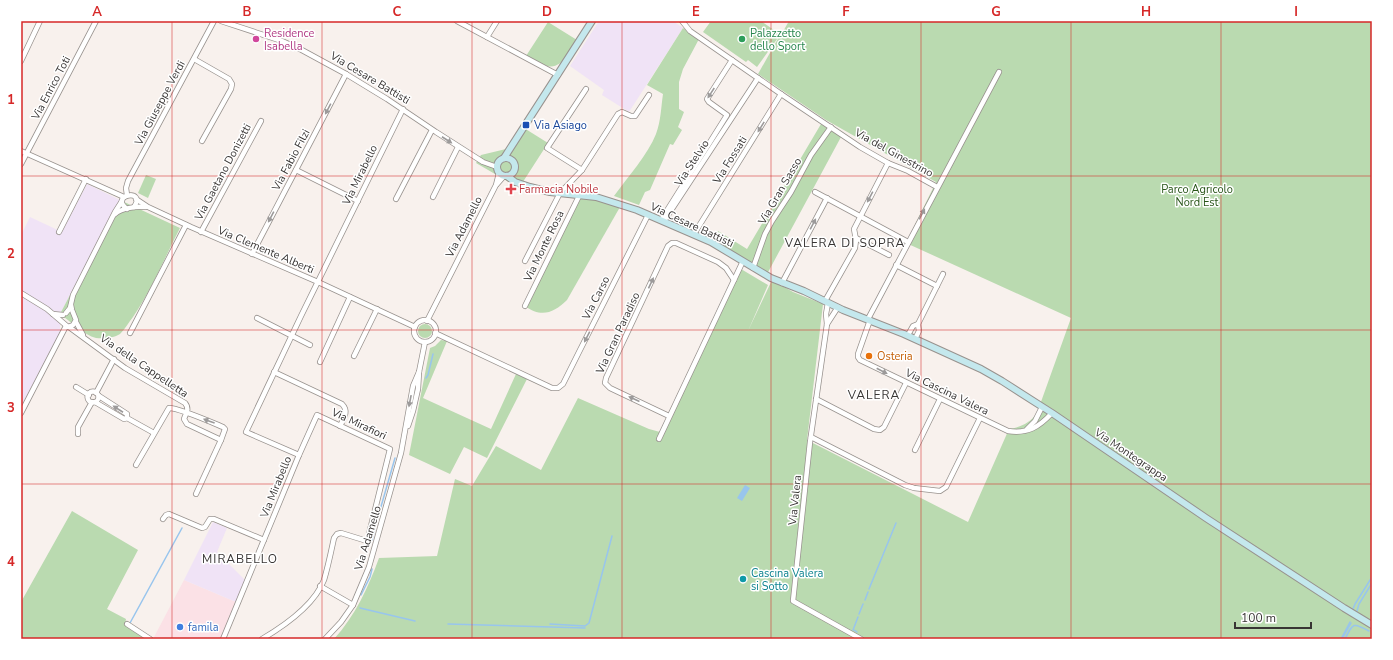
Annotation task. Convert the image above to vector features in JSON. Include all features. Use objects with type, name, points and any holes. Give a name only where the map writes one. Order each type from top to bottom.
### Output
[{"type":"street","points":[[21,61],[40,21]]},
{"type":"street","name":"Via Enrico Toti","points":[[21,164],[96,21]]},
{"type":"street","name":"Via Giuseppe Verdi","points":[[65,314],[124,198],[128,181],[214,21]]},
{"type":"street","name":"Via Cesare Battisti","points":[[221,21],[232,23],[289,44],[346,74],[403,109],[458,147],[518,183],[542,190],[580,194],[607,200],[648,215],[694,234],[718,246],[753,268],[782,283],[800,289],[869,320]]},
{"type":"street","points":[[457,21],[558,74]]},
{"type":"street","points":[[487,37],[497,21]]},
{"type":"street","points":[[511,148],[512,160],[515,166],[514,172],[502,173],[499,161],[504,158],[511,148],[592,21]]},
{"type":"street","name":"Via del Ginestrino","points":[[682,21],[690,30],[732,60],[860,147],[888,163],[908,171],[937,187],[869,320]]},
{"type":"street","points":[[194,59],[228,78],[231,82],[231,89],[202,141]]},
{"type":"street","points":[[732,60],[707,99],[727,115],[734,115]]},
{"type":"street","points":[[937,187],[999,72]]},
{"type":"street","name":"Via Fabio Filzi","points":[[252,254],[346,74]]},
{"type":"street","name":"Via Stelvio","points":[[663,221],[758,78]]},
{"type":"street","points":[[582,170],[547,148],[586,89]]},
{"type":"street","name":"Via Fossati","points":[[694,234],[781,94]]},
{"type":"street","points":[[525,261],[560,193],[582,170],[619,113],[623,112],[630,116],[635,116],[650,95]]},
{"type":"street","name":"Via Mirabello","points":[[223,639],[299,455],[246,432],[291,335],[403,109]]},
{"type":"street","name":"Via Stelvio","points":[[663,221],[727,115]]},
{"type":"street","name":"Via Gaetano Donizetti","points":[[201,232],[261,121]]},
{"type":"street","name":"Via Gran Sasso","points":[[753,268],[765,234],[772,221],[791,192],[811,155],[831,127]]},
{"type":"street","points":[[396,199],[432,130]]},
{"type":"street","points":[[433,197],[458,147]]},
{"type":"street","points":[[21,151],[86,179],[124,198],[133,196],[136,199],[134,207],[119,211],[114,216]]},
{"type":"street","points":[[504,158],[512,160]]},
{"type":"street","points":[[827,302],[855,248],[856,238],[854,230],[860,216],[888,163]]},
{"type":"street","points":[[296,170],[358,201]]},
{"type":"street","name":"Via Cesare Battisti","points":[[514,172],[521,180],[542,190]]},
{"type":"street","name":"Via Adamello","points":[[427,321],[502,173]]},
{"type":"street","points":[[59,232],[86,179]]},
{"type":"street","points":[[815,192],[908,242]]},
{"type":"street","name":"Via Monte Rosa","points":[[525,306],[580,194]]},
{"type":"street","points":[[124,198],[123,206],[126,209]]},
{"type":"street","points":[[782,283],[827,198]]},
{"type":"street","name":"Via Clemente Alberti","points":[[136,199],[148,207],[201,232],[318,282],[415,327]]},
{"type":"street","name":"Via Clemente Alberti","points":[[134,207],[148,207]]},
{"type":"street","name":"Via Carso","points":[[435,333],[552,388],[558,388],[563,384],[648,215]]},
{"type":"street","points":[[130,333],[186,225]]},
{"type":"street","points":[[856,238],[889,255]]},
{"type":"street","name":"Via Gran Paradiso","points":[[669,416],[610,388],[605,383],[668,246],[672,243],[677,243],[716,261],[725,267],[734,280]]},
{"type":"street","points":[[659,439],[743,261]]},
{"type":"street","points":[[896,265],[937,286]]},
{"type":"street","points":[[915,339],[919,329],[918,324],[943,274]]},
{"type":"street","name":"Via della Cappelletta","points":[[21,293],[52,313],[66,325],[126,368],[184,403],[188,408],[186,413],[184,419],[186,423],[221,440],[225,430],[224,427],[186,413],[169,408],[136,465]]},
{"type":"street","points":[[320,362],[350,297]]},
{"type":"street","points":[[66,325],[73,325],[76,322],[76,318],[71,309],[71,302]]},
{"type":"street","name":"Via Valera","points":[[827,302],[827,324],[811,437],[793,601],[861,639]]},
{"type":"street","name":"Via Valera","points":[[827,324],[838,307]]},
{"type":"street","points":[[354,356],[377,309]]},
{"type":"street","name":"Via della Cappelletta","points":[[52,313],[65,314]]},
{"type":"street","points":[[66,325],[62,320],[65,314],[74,314]]},
{"type":"street","points":[[257,318],[310,345]]},
{"type":"street","name":"Via Montegrappa","points":[[869,320],[908,335],[987,372],[1052,413],[1212,522],[1372,625]]},
{"type":"street","name":"Via Cascina Valera","points":[[869,320],[858,353],[860,360],[1008,431],[1024,431]]},
{"type":"street","points":[[427,321],[434,326],[435,333],[432,339],[425,342],[420,341],[414,332],[415,327],[419,322],[427,321]]},
{"type":"street","name":"Via della Cappelletta","points":[[76,322],[85,338]]},
{"type":"street","points":[[908,335],[913,326],[918,324]]},
{"type":"street","points":[[21,413],[66,325]]},
{"type":"street","name":"Via Adamello","points":[[325,639],[341,622],[353,605],[375,548],[400,457],[406,432],[413,386],[419,372],[425,342]]},
{"type":"street","points":[[78,434],[78,427],[93,402],[98,401],[97,394],[114,359]]},
{"type":"street","points":[[274,372],[342,404],[346,412],[340,426]]},
{"type":"street","points":[[816,399],[874,429],[880,430],[883,428],[906,383]]},
{"type":"street","points":[[76,387],[89,395]]},
{"type":"street","points":[[89,395],[93,392],[97,394],[127,414],[127,418]]},
{"type":"street","points":[[89,395],[88,399],[93,402],[154,433]]},
{"type":"street","points":[[915,450],[940,399]]},
{"type":"street","points":[[1024,431],[1034,423],[1042,407]]},
{"type":"street","points":[[1024,431],[1041,424],[1052,413]]},
{"type":"street","name":"Via Mirafiori","points":[[299,455],[317,415],[390,449],[369,534]]},
{"type":"street","points":[[811,437],[905,485],[939,492],[943,491],[946,487],[980,418]]},
{"type":"street","points":[[196,494],[221,440]]},
{"type":"street","points":[[163,519],[169,514],[202,528],[205,527],[210,519],[214,519],[264,540]]},
{"type":"street","points":[[262,639],[280,628],[298,614],[320,586],[324,580],[336,534],[340,533],[367,541]]},
{"type":"street","points":[[320,586],[353,605]]},
{"type":"street","points":[[127,624],[150,639]]},
{"type":"shaded area","points":[[599,21],[673,21],[683,28],[629,112],[602,95],[604,90],[570,66]]},
{"type":"shaded area","points":[[87,184],[120,200],[60,314],[60,334],[21,406],[21,235],[30,217],[62,232]]},
{"type":"shaded area","points":[[213,522],[227,528],[217,552],[245,580],[236,602],[184,580]]},
{"type":"shaded area","points":[[184,580],[236,602],[221,639],[153,639]]},
{"type":"green space","name":"Parco Agricolo Nord Est","points":[[711,21],[761,21],[781,35],[789,21],[1372,21],[1372,639],[334,639],[355,611],[379,558],[437,556],[455,479],[472,486],[496,446],[541,470],[578,398],[649,429],[660,432],[741,269],[768,285],[748,331],[772,280],[793,292],[823,304],[807,440],[968,522],[1009,429],[1025,424],[1037,413],[1071,318],[906,243],[936,182],[826,120],[758,74],[780,35],[757,67],[748,60],[746,62],[703,32]]},
{"type":"green space","points":[[548,22],[577,40],[565,58],[557,65],[552,66],[544,65],[526,56]]},
{"type":"green space","points":[[683,28],[699,39],[683,69],[679,82],[679,109],[684,112],[678,127],[682,130],[673,145],[670,144],[650,190],[645,192],[639,205],[614,196],[643,157],[656,134],[660,119],[663,94],[647,85]]},
{"type":"green space","points":[[821,124],[841,137],[766,276],[712,243],[718,231],[747,249]]},
{"type":"green space","points":[[524,128],[548,143],[519,188],[476,163],[481,155],[506,149],[513,145]]},
{"type":"green space","points":[[146,175],[156,179],[148,198],[138,193]]},
{"type":"green space","points":[[581,197],[595,199],[620,207],[567,300],[552,311],[542,313],[531,310],[525,306]]},
{"type":"green space","points":[[120,200],[180,228],[146,295],[125,328],[120,334],[115,336],[96,338],[82,331],[60,314]]},
{"type":"green space","points":[[422,324],[428,324],[432,328],[432,334],[428,338],[422,338],[418,334],[418,328]]},
{"type":"green space","points":[[441,340],[447,341],[423,398],[491,429],[516,374],[527,379],[487,458],[464,447],[450,474],[409,455],[430,348],[435,346]]},
{"type":"green space","points":[[72,511],[138,550],[107,609],[126,619],[125,625],[149,639],[21,639],[21,602]]},
{"type":"water","points":[[745,485],[750,488],[742,501],[737,498]]},
{"type":"waterway","points":[[426,378],[433,354]]},
{"type":"waterway","points":[[376,524],[395,458]]},
{"type":"waterway","points":[[869,589],[896,523]]},
{"type":"waterway","points":[[130,623],[182,528]]},
{"type":"waterway","points":[[372,540],[375,528]]},
{"type":"waterway","points":[[550,624],[585,626],[589,623],[612,536]]},
{"type":"waterway","points":[[361,595],[370,577],[372,569]]},
{"type":"waterway","points":[[1353,609],[1372,577]]},
{"type":"waterway","points":[[1357,611],[1359,604],[1372,583]]},
{"type":"waterway","points":[[865,600],[868,592]]},
{"type":"waterway","points":[[859,614],[863,604]]},
{"type":"waterway","points":[[360,608],[415,621]]},
{"type":"waterway","points":[[853,630],[858,617]]},
{"type":"waterway","points":[[1341,639],[1350,622]]},
{"type":"waterway","points":[[1342,639],[1351,623]]},
{"type":"waterway","points":[[448,624],[585,628]]},
{"type":"waterway","points":[[1345,639],[1352,627],[1356,625],[1369,631]]},
{"type":"place","name":"Residence Isabella","points":[[256,39]]},
{"type":"place","name":"Palazzetto dello Sport","points":[[742,39]]},
{"type":"place","name":"Via Asiago","points":[[526,125]]},
{"type":"place","name":"Farmacia Nobile","points":[[511,189]]},
{"type":"place","name":"Osteria","points":[[869,356]]},
{"type":"place","name":"Cascina Valera si Sotto","points":[[743,579]]},
{"type":"place","name":"famila","points":[[180,627]]},
{"type":"district","name":"VALERA DI SOPRA","points":[[845,243]]},
{"type":"district","name":"VALERA","points":[[874,395]]},
{"type":"district","name":"MIRABELLO","points":[[240,559]]}]
